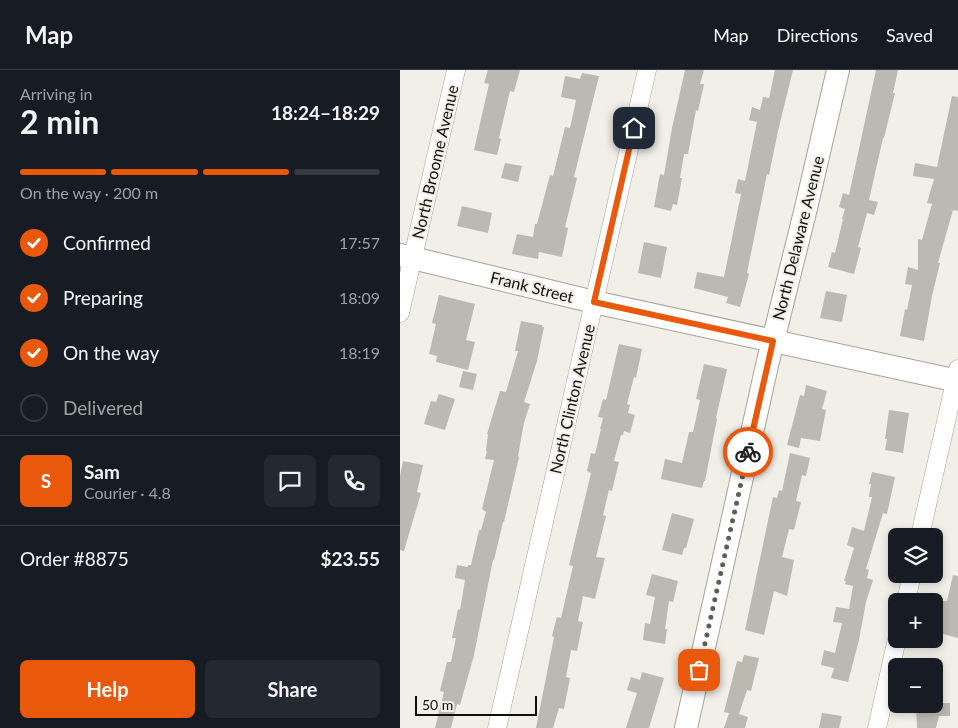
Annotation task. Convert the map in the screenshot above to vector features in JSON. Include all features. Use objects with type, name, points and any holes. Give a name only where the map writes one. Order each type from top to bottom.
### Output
[{"type":"street","name":"North Broome Avenue","points":[[400,313],[406,257],[456,70]]},
{"type":"street","name":"North Clinton Avenue","points":[[497,728],[647,70]]},
{"type":"street","name":"North Delaware Avenue","points":[[686,728],[773,341],[838,70]]},
{"type":"street","name":"Frank Street","points":[[406,257],[594,302],[773,341],[957,376]]},
{"type":"street","points":[[922,528],[957,376]]},
{"type":"street","points":[[877,728],[895,648]]},
{"type":"building","points":[[488,70],[520,70],[514,92],[510,91],[497,155],[474,150],[489,84],[484,83]]},
{"type":"building","points":[[685,70],[704,70],[700,84],[704,84],[698,111],[696,110],[688,154],[684,154],[677,205],[673,204],[671,211],[654,207],[660,174],[664,175]]},
{"type":"building","points":[[775,70],[793,70],[769,175],[767,174],[747,273],[749,274],[740,307],[726,303],[728,297],[694,288],[697,272],[724,277],[741,194],[735,193],[738,179],[745,181],[757,122],[749,120],[752,107],[760,110],[763,97],[769,98]]},
{"type":"building","points":[[876,70],[898,70],[893,93],[895,93],[869,200],[878,202],[874,215],[867,213],[858,247],[861,248],[854,274],[828,267],[832,252],[835,253],[845,209],[839,207],[843,193],[849,195]]},
{"type":"building","points":[[582,73],[599,76],[574,177],[577,178],[565,227],[568,228],[562,257],[539,252],[538,259],[512,254],[517,234],[533,237],[535,224],[537,224],[550,175],[553,176],[565,127],[570,128],[576,100],[561,97],[565,76],[580,79]]},
{"type":"building","points":[[952,96],[958,97],[958,211],[953,210],[938,263],[940,263],[924,341],[900,336],[912,285],[905,284],[908,267],[918,270],[918,239],[922,240],[932,204],[927,203],[934,179],[913,176],[915,163],[937,167]]},
{"type":"building","points":[[505,163],[522,166],[518,182],[501,178]]},
{"type":"building","points":[[462,206],[492,213],[488,233],[457,226]]},
{"type":"building","points":[[644,242],[667,247],[661,278],[638,273]]},
{"type":"building","points":[[826,291],[847,295],[842,322],[820,318]]},
{"type":"building","points":[[439,295],[475,304],[466,340],[475,342],[468,370],[436,362],[437,356],[429,354],[436,324],[432,323]]},
{"type":"building","points":[[521,321],[544,327],[537,361],[524,402],[530,404],[524,423],[519,457],[493,560],[474,655],[460,705],[457,704],[451,728],[435,728],[444,692],[440,691],[447,662],[451,662],[456,638],[452,638],[458,609],[460,610],[465,580],[455,578],[457,565],[468,567],[468,565],[471,565],[479,530],[481,530],[486,512],[482,509],[494,460],[485,459],[487,434],[500,391],[506,392],[518,351],[515,351]]},
{"type":"building","points":[[619,344],[642,349],[636,378],[634,377],[627,404],[630,405],[628,413],[635,415],[630,433],[624,431],[623,435],[621,435],[614,461],[619,462],[612,491],[609,490],[603,515],[606,516],[596,557],[605,558],[595,599],[583,596],[578,621],[583,622],[577,651],[571,650],[566,677],[570,678],[564,709],[559,708],[553,728],[536,728],[554,637],[552,636],[557,617],[561,618],[573,566],[569,565],[591,473],[587,471],[591,453],[595,454],[601,429],[603,418],[598,417],[603,399],[606,400]]},
{"type":"building","points":[[704,364],[727,369],[702,488],[661,479],[665,459],[682,463],[689,432],[693,432],[700,400],[696,399]]},
{"type":"building","points":[[463,371],[477,374],[473,390],[459,387]]},
{"type":"building","points":[[806,385],[827,391],[822,409],[826,410],[820,441],[801,438],[799,448],[787,445],[800,395],[804,396]]},
{"type":"building","points":[[439,394],[455,399],[445,430],[424,424],[431,401],[436,402]]},
{"type":"building","points":[[889,410],[909,413],[903,453],[885,450]]},
{"type":"building","points":[[790,453],[810,458],[806,476],[802,475],[796,501],[801,502],[794,530],[789,529],[782,557],[794,560],[787,596],[774,591],[764,635],[745,630],[773,497],[777,498],[779,490],[782,491]]},
{"type":"building","points":[[403,461],[423,465],[417,492],[421,493],[404,551],[400,550],[400,476]]},
{"type":"building","points":[[872,472],[895,477],[887,514],[883,513],[866,569],[869,570],[867,578],[873,580],[866,602],[859,640],[848,682],[831,678],[834,668],[821,665],[824,650],[835,653],[842,623],[833,622],[836,607],[849,609],[853,586],[845,584],[846,581],[844,581],[854,548],[847,545],[852,527],[864,531],[872,497],[869,497],[871,484],[869,484]]},
{"type":"building","points":[[672,513],[694,519],[686,548],[684,548],[682,555],[662,550]]},
{"type":"building","points":[[652,574],[678,581],[673,602],[669,601],[665,644],[643,640],[645,623],[650,624],[655,597],[646,595]]},
{"type":"building","points":[[953,575],[958,576],[958,638],[943,634],[943,601],[947,601]]},
{"type":"building","points":[[744,655],[759,658],[751,691],[747,690],[739,714],[748,717],[745,728],[724,728],[729,713],[724,712],[737,661],[742,662]]},
{"type":"building","points":[[642,672],[664,678],[649,728],[626,728],[637,693],[627,690],[631,677],[640,680]]},
{"type":"building","points":[[943,703],[950,703],[950,716],[939,716],[936,728],[917,728],[916,713],[943,713]]},
{"type":"building","points":[[822,713],[842,716],[839,728],[819,728]]},
{"type":"way so far","points":[[699,670],[748,452]]},
{"type":"route","points":[[634,128],[594,302],[773,341],[748,452]]}]
